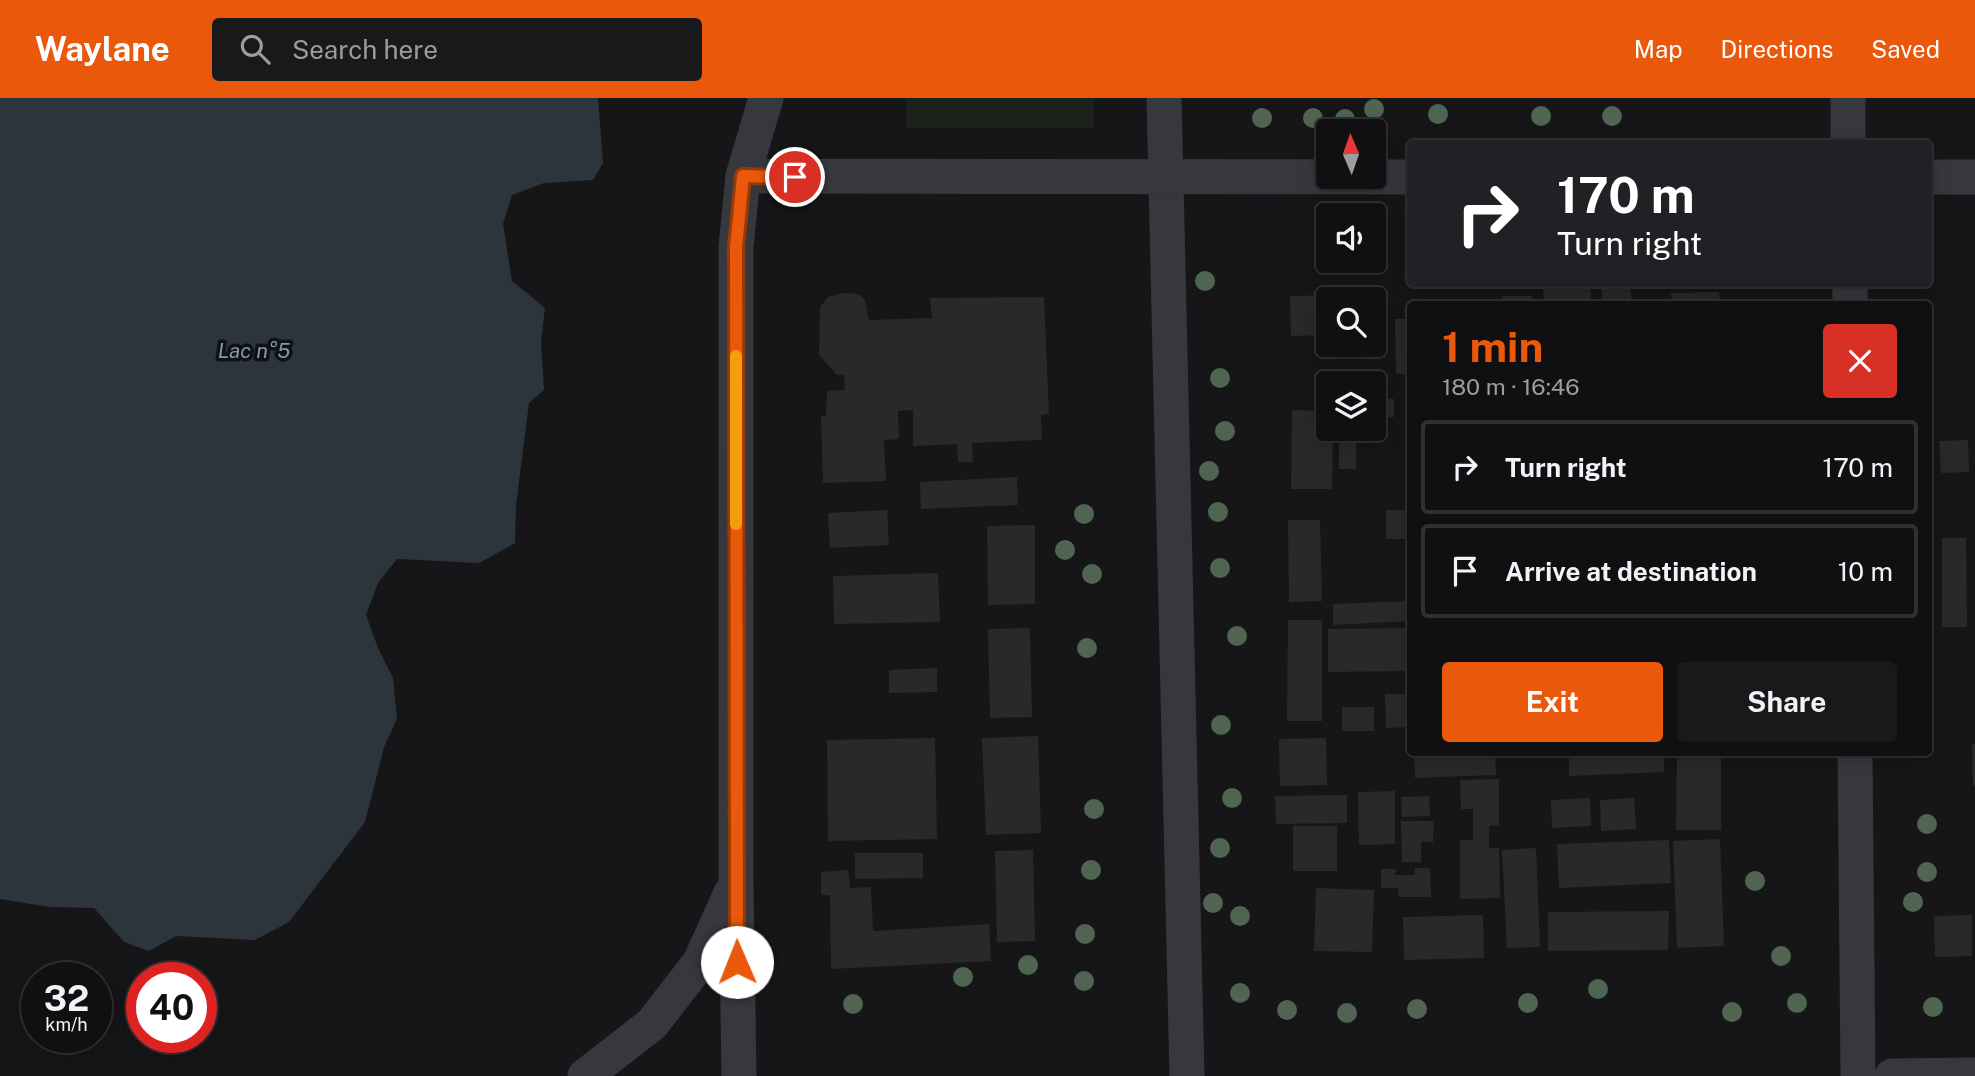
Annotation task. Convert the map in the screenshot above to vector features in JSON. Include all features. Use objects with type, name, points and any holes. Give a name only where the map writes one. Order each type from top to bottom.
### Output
[{"type":"street","points":[[739,1076],[736,880],[736,247],[743,176],[766,98]]},
{"type":"street","points":[[1164,98],[1187,1076]]},
{"type":"street","points":[[1848,98],[1848,140]]},
{"type":"street","points":[[743,176],[1407,177]]},
{"type":"street","points":[[1932,177],[1975,177]]},
{"type":"street","points":[[1854,756],[1858,1076]]},
{"type":"street","points":[[585,1076],[652,1024],[701,962],[736,880]]},
{"type":"street","points":[[1892,1076],[1975,1075]]},
{"type":"shaded area","points":[[906,98],[1094,98],[1094,128],[906,128]]},
{"type":"water","name":"Lac n°5","points":[[0,98],[598,98],[603,163],[593,180],[544,183],[512,195],[503,224],[512,281],[545,308],[541,342],[544,390],[529,403],[516,505],[515,543],[479,563],[397,559],[378,583],[366,615],[393,678],[397,719],[384,747],[365,822],[289,922],[255,940],[176,936],[149,951],[124,942],[94,908],[50,907],[0,899]]},
{"type":"building","points":[[1543,287],[1590,287],[1591,301],[1544,301]]},
{"type":"building","points":[[1602,287],[1630,287],[1632,301],[1602,301]]},
{"type":"building","points":[[1719,292],[1720,301],[1672,301],[1671,293]]},
{"type":"building","points":[[843,293],[858,294],[865,300],[869,320],[932,318],[930,298],[1044,297],[1049,414],[1041,415],[1042,440],[972,443],[973,462],[958,462],[957,444],[913,446],[913,410],[898,411],[899,439],[884,440],[886,481],[823,483],[821,416],[826,416],[827,391],[845,390],[844,375],[837,375],[819,355],[820,307],[828,297]]},
{"type":"building","points":[[1316,295],[1316,335],[1291,336],[1290,296]]},
{"type":"building","points":[[1502,296],[1532,296],[1532,301],[1502,301]]},
{"type":"building","points":[[1395,319],[1407,319],[1407,374],[1396,374]]},
{"type":"building","points":[[1386,399],[1394,399],[1394,417],[1386,417]]},
{"type":"building","points":[[1292,410],[1316,411],[1316,441],[1333,441],[1332,489],[1291,489]]},
{"type":"building","points":[[1968,440],[1969,472],[1941,473],[1939,441]]},
{"type":"building","points":[[1339,441],[1356,441],[1356,469],[1339,469]]},
{"type":"building","points":[[1017,477],[1018,505],[921,509],[920,482]]},
{"type":"building","points":[[887,510],[889,545],[830,548],[828,513]]},
{"type":"building","points":[[1386,510],[1407,510],[1407,539],[1386,539]]},
{"type":"building","points":[[1288,520],[1320,520],[1322,601],[1289,602]]},
{"type":"building","points":[[1035,525],[1035,604],[988,605],[987,526]]},
{"type":"building","points":[[1942,538],[1966,538],[1967,627],[1942,627]]},
{"type":"building","points":[[938,573],[940,622],[834,624],[833,576]]},
{"type":"building","points":[[1407,601],[1407,621],[1333,625],[1333,604]]},
{"type":"building","points":[[1288,620],[1322,620],[1322,721],[1287,721]]},
{"type":"building","points":[[1030,628],[1032,717],[990,718],[988,629]]},
{"type":"building","points":[[1407,628],[1407,671],[1328,672],[1328,629]]},
{"type":"building","points":[[937,668],[937,692],[889,693],[889,670]]},
{"type":"building","points":[[1385,694],[1407,694],[1407,727],[1386,728]]},
{"type":"building","points":[[1342,707],[1374,707],[1374,731],[1342,731]]},
{"type":"building","points":[[1038,736],[1041,833],[986,835],[982,738]]},
{"type":"building","points":[[935,738],[937,839],[828,841],[827,740]]},
{"type":"building","points":[[1326,738],[1327,785],[1280,786],[1279,739]]},
{"type":"building","points":[[1972,744],[1975,744],[1975,786],[1973,786]]},
{"type":"building","points":[[1414,756],[1495,756],[1496,775],[1415,778]]},
{"type":"building","points":[[1569,756],[1664,756],[1664,772],[1569,776]]},
{"type":"building","points":[[1677,756],[1721,756],[1721,830],[1676,830]]},
{"type":"building","points":[[1499,779],[1499,825],[1489,826],[1489,848],[1499,848],[1500,898],[1460,899],[1460,840],[1473,840],[1473,809],[1461,809],[1460,780]]},
{"type":"building","points":[[1395,791],[1395,844],[1359,845],[1358,792]]},
{"type":"building","points":[[1347,795],[1347,823],[1276,824],[1275,796]]},
{"type":"building","points":[[1429,796],[1430,816],[1402,817],[1401,797]]},
{"type":"building","points":[[1590,798],[1591,826],[1552,828],[1551,800]]},
{"type":"building","points":[[1634,798],[1636,829],[1601,831],[1600,800]]},
{"type":"building","points":[[1401,821],[1434,821],[1433,842],[1421,842],[1421,862],[1402,862]]},
{"type":"building","points":[[1293,826],[1337,826],[1337,871],[1293,871]]},
{"type":"building","points":[[1720,839],[1724,946],[1677,948],[1673,841]]},
{"type":"building","points":[[1669,840],[1671,883],[1559,888],[1557,844]]},
{"type":"building","points":[[1536,848],[1540,947],[1507,948],[1502,850]]},
{"type":"building","points":[[1033,850],[1035,941],[997,942],[995,851]]},
{"type":"building","points":[[855,853],[923,853],[923,878],[855,879]]},
{"type":"building","points":[[1415,868],[1430,868],[1431,897],[1399,897],[1398,888],[1381,888],[1381,869],[1396,869],[1395,875],[1415,875]]},
{"type":"building","points":[[848,870],[850,888],[871,887],[873,931],[989,924],[991,961],[831,969],[830,895],[821,895],[821,872]]},
{"type":"building","points":[[1316,888],[1374,890],[1372,952],[1314,951]]},
{"type":"building","points":[[1669,911],[1668,950],[1548,951],[1548,912]]},
{"type":"building","points":[[1483,915],[1484,958],[1404,960],[1403,917]]},
{"type":"building","points":[[1972,915],[1972,956],[1935,957],[1934,916]]},
{"type":"slow traffic","points":[[736,356],[736,524]]},
{"type":"route","points":[[737,962],[736,247],[743,176],[795,177]]}]
